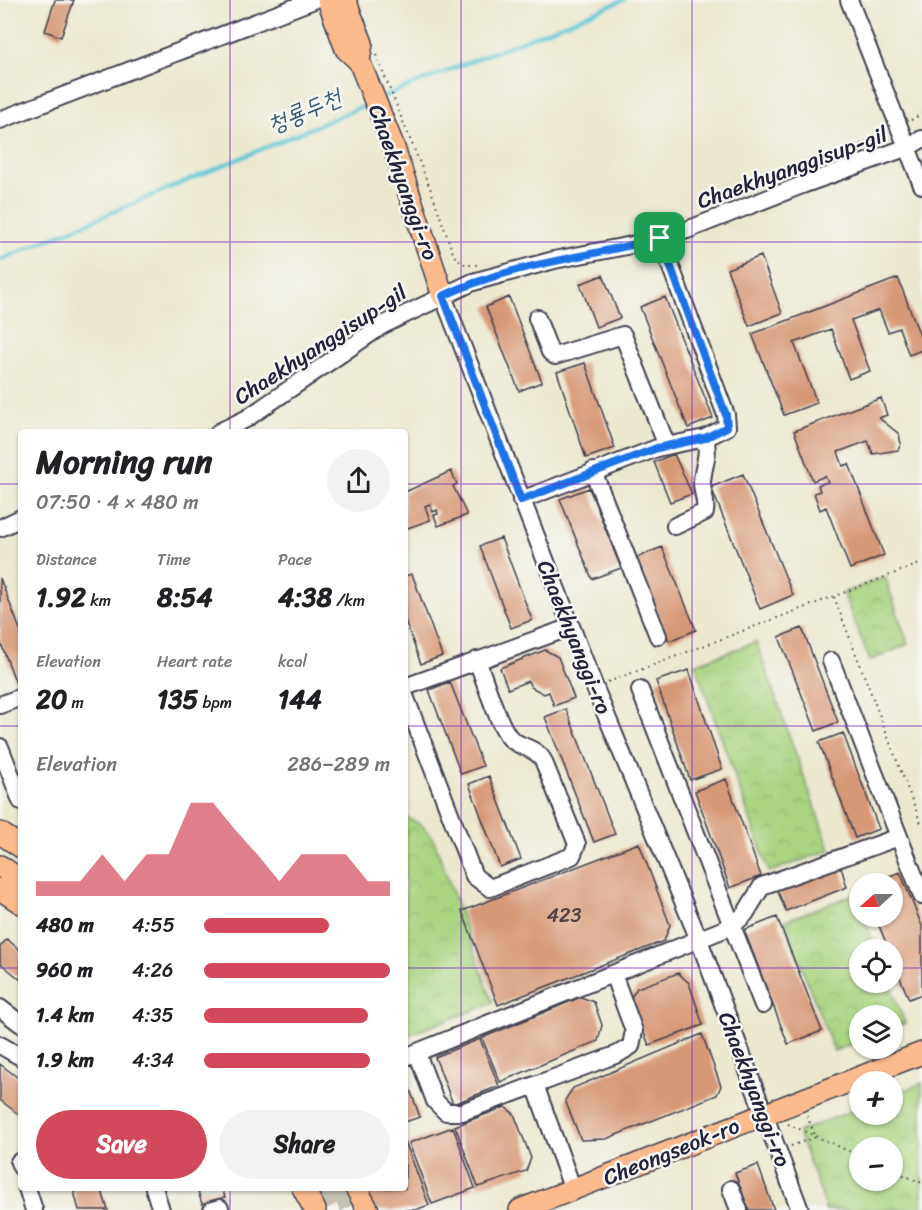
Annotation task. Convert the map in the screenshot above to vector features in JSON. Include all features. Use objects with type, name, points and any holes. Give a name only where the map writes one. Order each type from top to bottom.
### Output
[{"type":"main road","name":"Chaekhyanggi-ro","points":[[328,0],[346,48],[359,61],[393,145],[443,296]]},
{"type":"main road","name":"Chaekhyanggi-ro","points":[[345,0],[362,43],[359,61]]},
{"type":"main road","points":[[0,833],[18,845]]},
{"type":"main road","points":[[0,850],[18,861]]},
{"type":"main road","points":[[0,866],[18,878]]},
{"type":"main road","points":[[0,889],[18,901]]},
{"type":"main road","name":"Cheongseok-ro","points":[[520,1210],[922,1053]]},
{"type":"main road","points":[[305,1191],[315,1210]]},
{"type":"main road","points":[[358,1191],[368,1210]]},
{"type":"street","points":[[0,120],[314,0]]},
{"type":"street","points":[[849,0],[899,126],[915,143],[922,185]]},
{"type":"street","name":"Chaekhyanggisup-gil","points":[[225,429],[246,419],[383,325],[473,282],[554,260],[660,238],[687,230],[915,143]]},
{"type":"street","points":[[521,500],[593,471],[667,446],[705,438],[727,427],[726,415],[660,238]]},
{"type":"street","name":"Chaekhyanggi-ro","points":[[443,296],[594,688],[699,940],[800,1210]]},
{"type":"street","points":[[537,318],[550,352],[555,356],[623,335],[667,446]]},
{"type":"street","points":[[675,526],[705,512],[707,501],[702,480],[708,450],[705,438]]},
{"type":"street","points":[[593,471],[658,636]]},
{"type":"street","points":[[0,528],[18,519]]},
{"type":"street","points":[[408,686],[570,627]]},
{"type":"street","points":[[408,704],[474,876],[482,885],[490,888],[572,856],[577,844],[543,760],[534,750],[516,743],[506,733],[477,660]]},
{"type":"street","points":[[831,661],[922,896]]},
{"type":"street","points":[[640,690],[763,1005]]},
{"type":"street","points":[[0,705],[18,699]]},
{"type":"street","points":[[0,747],[18,793]]},
{"type":"street","points":[[614,974],[634,1031],[631,1046],[618,1054],[462,1112],[446,1112],[435,1101],[411,1055],[732,926],[745,914],[762,886],[899,837]]},
{"type":"street","points":[[0,1008],[18,1022]]},
{"type":"street","points":[[0,1045],[18,1055]]},
{"type":"street","points":[[535,1086],[573,1190]]},
{"type":"street","points":[[731,1189],[739,1210]]},
{"type":"street","points":[[28,1191],[34,1210]]},
{"type":"street","points":[[155,1191],[161,1210]]},
{"type":"path","points":[[382,69],[432,193],[454,256],[466,265],[482,265]]},
{"type":"path","points":[[816,164],[922,114]]},
{"type":"path","points":[[594,688],[922,563]]},
{"type":"path","points":[[834,596],[922,826]]},
{"type":"path","points":[[801,1100],[816,1137]]},
{"type":"path","points":[[765,1113],[849,1151]]},
{"type":"path","points":[[778,1150],[816,1137]]},
{"type":"path","points":[[903,1175],[922,1183]]},
{"type":"green space","points":[[885,577],[908,644],[870,661],[843,593]]},
{"type":"green space","points":[[756,642],[830,850],[769,872],[695,664]]},
{"type":"green space","points":[[408,818],[422,825],[434,840],[493,1003],[408,1035]]},
{"type":"green space","points":[[849,896],[849,927],[867,927],[872,939],[849,939],[849,993],[893,993],[898,1005],[849,1005],[849,1045],[834,1051],[784,921]]},
{"type":"green space","points":[[922,1083],[922,1210],[825,1210],[798,1132],[849,1112],[849,1125],[903,1125],[903,1091]]},
{"type":"building","points":[[55,0],[74,0],[61,37],[45,31]]},
{"type":"building","points":[[761,256],[782,313],[749,326],[727,269]]},
{"type":"building","points":[[603,275],[620,318],[596,327],[580,284]]},
{"type":"building","points":[[898,278],[922,341],[922,350],[909,355],[899,328],[888,332],[879,310],[851,320],[870,371],[849,379],[831,329],[794,343],[817,403],[784,415],[752,334]]},
{"type":"building","points":[[509,297],[542,382],[519,391],[486,307]]},
{"type":"building","points":[[665,297],[713,418],[688,428],[640,307]]},
{"type":"building","points":[[585,363],[615,448],[586,458],[557,372]]},
{"type":"building","points":[[881,398],[887,415],[879,418],[899,434],[901,444],[898,450],[873,454],[868,441],[838,452],[843,466],[849,464],[884,555],[850,569],[826,507],[820,510],[814,493],[820,491],[818,485],[828,482],[825,476],[813,481],[794,431]]},
{"type":"building","points":[[674,454],[692,494],[670,502],[654,462]]},
{"type":"building","points":[[451,471],[457,484],[453,486],[467,515],[438,526],[434,515],[438,514],[437,510],[433,512],[430,504],[425,506],[430,520],[408,528],[408,491]]},
{"type":"building","points":[[743,474],[793,595],[760,609],[711,487]]},
{"type":"building","points":[[589,488],[621,568],[592,579],[560,499]]},
{"type":"building","points":[[501,538],[532,620],[511,628],[480,546]]},
{"type":"building","points":[[662,547],[696,630],[669,641],[636,558]]},
{"type":"building","points":[[412,574],[442,656],[421,664],[408,628],[408,575]]},
{"type":"building","points":[[0,578],[18,624],[18,686],[0,641]]},
{"type":"building","points":[[802,628],[838,722],[816,731],[779,637]]},
{"type":"building","points":[[545,650],[558,657],[574,698],[554,706],[549,692],[544,694],[531,687],[528,681],[508,689],[500,668]]},
{"type":"building","points":[[689,670],[722,769],[690,780],[656,681]]},
{"type":"building","points":[[450,682],[483,766],[461,774],[429,690]]},
{"type":"building","points":[[566,709],[615,834],[594,842],[545,717]]},
{"type":"building","points":[[843,733],[879,829],[855,838],[819,742]]},
{"type":"building","points":[[489,776],[521,859],[500,867],[469,784]]},
{"type":"building","points":[[726,779],[761,876],[730,888],[695,791]]},
{"type":"building","points":[[639,843],[670,925],[664,941],[498,1005],[462,911]]},
{"type":"building","points":[[840,864],[847,887],[786,911],[776,887]]},
{"type":"building","points":[[903,879],[922,926],[922,994],[909,999],[903,985],[903,939],[884,939],[880,927],[903,927]]},
{"type":"building","points":[[777,917],[822,1031],[788,1044],[744,930]]},
{"type":"building","points":[[7,939],[18,948],[18,978],[0,963],[0,947]]},
{"type":"building","points":[[678,973],[689,983],[703,1025],[649,1045],[630,999],[637,988]]},
{"type":"building","points":[[581,997],[594,1002],[602,1025],[598,1041],[500,1082],[482,1038]]},
{"type":"building","points":[[702,1034],[721,1086],[717,1095],[606,1139],[581,1140],[565,1100],[573,1088]]},
{"type":"building","points":[[480,1039],[499,1086],[453,1104],[435,1057]]},
{"type":"building","points":[[0,1064],[18,1078],[18,1114],[0,1100]]},
{"type":"building","points":[[408,1084],[420,1117],[408,1121]]},
{"type":"building","points":[[505,1107],[514,1114],[531,1158],[526,1171],[478,1187],[455,1126]]},
{"type":"building","points":[[453,1127],[475,1188],[432,1204],[409,1143]]},
{"type":"building","points":[[408,1149],[429,1205],[415,1210],[371,1210],[362,1191],[408,1191]]},
{"type":"building","points":[[758,1165],[774,1210],[749,1210],[735,1173]]},
{"type":"building","points":[[74,1191],[102,1191],[108,1210],[79,1210]]},
{"type":"building","points":[[198,1191],[223,1191],[225,1197],[202,1204]]},
{"type":"waterway","name":"청룡두천","points":[[380,98],[624,0]]},
{"type":"waterway","name":"청룡두천","points":[[0,260],[368,104]]},
{"type":"tunnel","points":[[323,1191],[333,1210]]},
{"type":"tunnel","points":[[342,1191],[352,1210]]},
{"type":"route","points":[[660,238],[726,415],[727,427],[705,438],[657,448],[521,500],[443,296],[473,282],[554,260],[660,238]]}]
